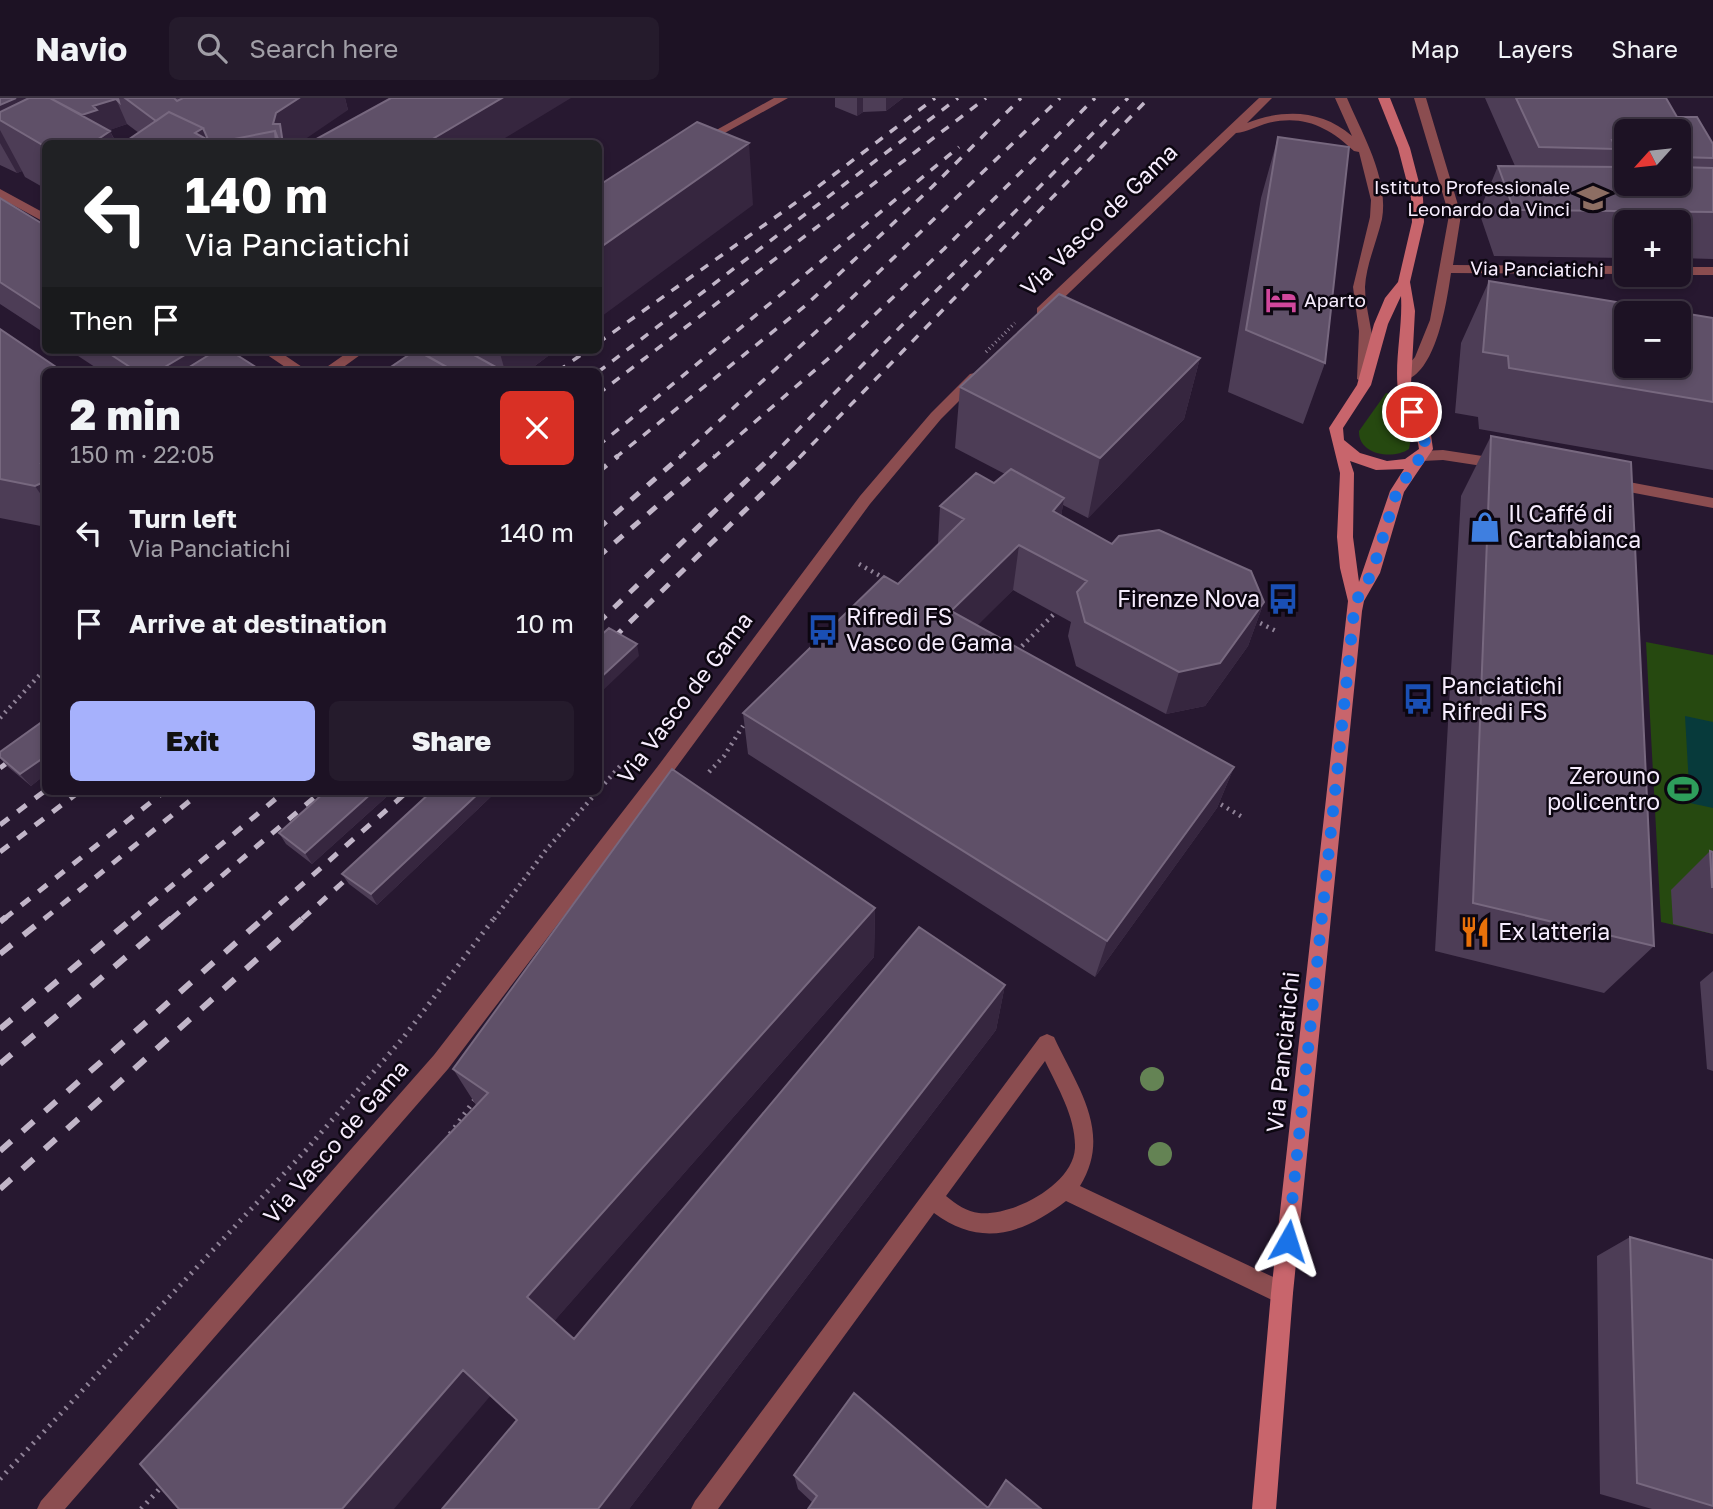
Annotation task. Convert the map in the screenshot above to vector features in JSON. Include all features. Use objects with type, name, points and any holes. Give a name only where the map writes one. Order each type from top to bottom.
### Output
[{"type":"main road","points":[[1384,98],[1404,148],[1417,198],[1417,232],[1404,282],[1392,298],[1381,324],[1364,386],[1358,398],[1338,422],[1336,440],[1358,458],[1379,465],[1403,466],[1422,456],[1426,449],[1425,436],[1408,405],[1406,376],[1409,304],[1404,282]]},
{"type":"main road","name":"Via Panciatichi","points":[[1336,440],[1347,473],[1345,537],[1348,568],[1356,601]]},
{"type":"main road","name":"Via Panciatichi","points":[[1264,1509],[1282,1293],[1329,869],[1345,678],[1356,601],[1372,573],[1397,491],[1422,456]]},
{"type":"street","points":[[691,147],[782,98]]},
{"type":"street","name":"Via Vasco de Gama","points":[[1028,326],[1266,98]]},
{"type":"street","points":[[1340,98],[1369,163],[1377,200],[1359,287],[1366,331],[1364,386]]},
{"type":"street","name":"Via Panciatichi","points":[[1406,376],[1421,358],[1437,320],[1448,269],[1455,215],[1454,202],[1420,98]]},
{"type":"street","name":"Via Vasco de Gama","points":[[1226,136],[1275,117],[1316,119],[1344,133],[1369,163]]},
{"type":"street","points":[[0,193],[42,217]]},
{"type":"street","name":"Via Panciatichi","points":[[1448,269],[1614,270]]},
{"type":"street","points":[[1691,271],[1713,271]]},
{"type":"street","points":[[273,354],[296,368]]},
{"type":"street","points":[[333,368],[354,354]]},
{"type":"street","name":"Via Vasco de Gama","points":[[49,1509],[441,1062],[672,760],[865,500],[936,415],[983,370]]},
{"type":"street","points":[[1422,456],[1443,455],[1514,466]]},
{"type":"street","points":[[1594,481],[1713,503]]},
{"type":"street","points":[[703,1509],[932,1198],[1047,1043],[1077,1110],[1084,1136],[1085,1153],[1078,1173],[1045,1204],[999,1225],[978,1224],[958,1217],[932,1198]]},
{"type":"street","points":[[1063,1189],[1282,1293]]},
{"type":"path","points":[[850,558],[882,577],[887,589]]},
{"type":"path","points":[[1010,657],[1054,614]]},
{"type":"path","points":[[1243,615],[1278,632]]},
{"type":"path","points":[[0,718],[42,672]]},
{"type":"path","points":[[708,773],[724,756],[746,721]]},
{"type":"path","points":[[602,787],[629,757]]},
{"type":"path","points":[[0,1479],[306,1150],[403,1038],[546,850],[595,795]]},
{"type":"path","points":[[1208,798],[1244,818]]},
{"type":"path","points":[[546,850],[558,852]]},
{"type":"path","points":[[444,1143],[484,1087]]},
{"type":"path","points":[[141,1509],[169,1479]]},
{"type":"green space","points":[[1386,393],[1391,394],[1411,438],[1409,449],[1394,454],[1370,450],[1360,439],[1359,431]]},
{"type":"green space","name":"Zerouno policentro","points":[[1646,642],[1713,655],[1713,934],[1661,922]]},
{"type":"shaded area","points":[[1685,716],[1713,722],[1713,808],[1690,803]]},
{"type":"building","points":[[0,98],[16,98],[0,105]]},
{"type":"building","points":[[29,98],[50,98],[110,131],[97,140],[42,140],[42,145],[0,120],[0,112]]},
{"type":"building","points":[[50,98],[118,98],[119,102],[116,99],[93,106],[97,110],[82,115]]},
{"type":"building","points":[[125,98],[174,98],[177,101],[183,98],[299,98],[276,113],[273,124],[280,124],[282,140],[278,140],[275,131],[234,140],[208,140],[203,128],[169,112],[156,121]]},
{"type":"building","points":[[391,98],[502,98],[431,140],[314,140]]},
{"type":"building","points":[[1516,98],[1666,98],[1677,117],[1697,117],[1713,144],[1713,158],[1691,157],[1691,119],[1614,119],[1614,149],[1539,147]]},
{"type":"building","points":[[169,112],[203,128],[195,133],[208,140],[128,140]]},
{"type":"building","points":[[697,122],[749,143],[602,246],[602,183]]},
{"type":"building","points":[[275,131],[276,140],[234,139]]},
{"type":"building","points":[[1278,137],[1349,147],[1325,363],[1246,330]]},
{"type":"building","points":[[1498,166],[1614,167],[1614,196],[1691,196],[1691,167],[1713,168],[1713,212],[1514,210]]},
{"type":"building","points":[[0,198],[42,224],[42,309],[0,282]]},
{"type":"building","points":[[1489,281],[1614,302],[1614,378],[1691,378],[1691,314],[1713,318],[1713,402],[1509,368],[1508,356],[1483,352]]},
{"type":"building","points":[[1059,294],[1200,358],[1100,458],[960,387]]},
{"type":"building","points":[[0,329],[58,368],[42,368],[42,483],[35,486],[0,479]]},
{"type":"building","points":[[110,354],[186,354],[163,368],[131,368]]},
{"type":"building","points":[[211,354],[235,354],[257,368],[188,368]]},
{"type":"building","points":[[410,354],[423,354],[449,368],[389,368]]},
{"type":"building","points":[[424,354],[472,354],[498,368],[449,368]]},
{"type":"building","points":[[1491,436],[1631,462],[1654,946],[1473,903]]},
{"type":"building","points":[[1011,469],[1064,498],[1053,511],[1112,544],[1119,536],[1159,530],[1251,571],[1264,602],[1220,663],[1179,672],[1085,622],[1077,592],[1087,581],[1019,545],[951,611],[1234,767],[1107,941],[743,713],[884,576],[898,584],[964,519],[940,506],[976,473],[994,483]]},
{"type":"building","points":[[609,628],[637,644],[602,676],[602,634]]},
{"type":"building","points":[[42,722],[42,759],[20,774],[0,757],[0,752]]},
{"type":"building","points":[[672,769],[875,908],[527,1297],[574,1339],[919,927],[1005,985],[598,1509],[442,1509],[517,1420],[463,1370],[342,1509],[179,1509],[140,1464],[488,1093],[453,1069]]},
{"type":"building","points":[[322,795],[370,795],[305,853],[279,833]]},
{"type":"building","points":[[428,795],[477,795],[371,894],[342,874]]},
{"type":"building","points":[[1710,851],[1713,852],[1713,887],[1712,887]]},
{"type":"building","points":[[1630,1237],[1713,1260],[1713,1506],[1637,1483]]},
{"type":"building","points":[[854,1393],[988,1508],[1006,1480],[1041,1509],[808,1509],[817,1496],[794,1475]]},
{"type":"railway","points":[[602,340],[815,189],[935,98]]},
{"type":"railway","points":[[602,369],[958,98]]},
{"type":"railway","points":[[602,391],[986,98]]},
{"type":"railway","points":[[615,458],[805,306],[932,187],[1021,98]]},
{"type":"railway","points":[[679,458],[832,317],[1060,98]]},
{"type":"railway","points":[[713,458],[829,358],[944,249],[1095,98]]},
{"type":"railway","points":[[772,456],[1128,98]]},
{"type":"railway","points":[[800,457],[1149,98]]},
{"type":"railway","points":[[602,443],[959,147]]},
{"type":"railway","points":[[562,368],[582,354]]},
{"type":"railway","points":[[602,469],[618,456]]},
{"type":"railway","points":[[602,525],[681,456]]},
{"type":"railway","points":[[602,554],[715,456]]},
{"type":"railway","points":[[602,619],[772,456]]},
{"type":"railway","points":[[602,649],[800,457]]},
{"type":"railway","points":[[0,768],[42,738]]},
{"type":"railway","points":[[0,825],[42,793]]},
{"type":"railway","points":[[0,852],[75,795]]},
{"type":"railway","points":[[4,919],[160,795]]},
{"type":"railway","points":[[44,919],[197,795]]},
{"type":"railway","points":[[132,919],[280,795]]},
{"type":"railway","points":[[171,919],[317,795]]},
{"type":"railway","points":[[263,919],[403,795]]},
{"type":"railway","points":[[302,919],[361,866]]},
{"type":"railway","points":[[0,922],[6,917]]},
{"type":"railway","points":[[0,954],[46,917]]},
{"type":"railway","points":[[0,1029],[134,917]]},
{"type":"railway","points":[[0,1064],[173,917]]},
{"type":"railway","points":[[0,1151],[265,917]]},
{"type":"railway","points":[[0,1189],[304,917]]},
{"type":"place","name":"Istituto Professionale Leonardo da Vinci","points":[[1593,198]]},
{"type":"place","name":"Aparto","points":[[1281,300]]},
{"type":"place","name":"Il Caffé di Cartabianca","points":[[1485,527]]},
{"type":"place","name":"Firenze Nova","points":[[1283,599]]},
{"type":"place","name":"Rifredi FS Vasco de Gama","points":[[823,630]]},
{"type":"place","name":"Panciatichi Rifredi FS","points":[[1418,699]]},
{"type":"place","name":"Zerouno policentro","points":[[1683,789]]},
{"type":"place","name":"Ex latteria","points":[[1475,932]]},
{"type":"route","points":[[1288,1241],[1354,611],[1356,601],[1372,573],[1397,491],[1425,453],[1425,436],[1412,412]]}]
